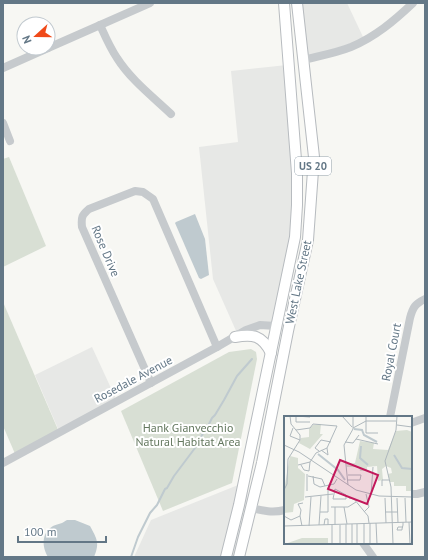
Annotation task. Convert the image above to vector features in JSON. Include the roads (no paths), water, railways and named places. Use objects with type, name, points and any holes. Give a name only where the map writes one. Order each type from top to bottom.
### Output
[{"type":"main road","name":"West Lake Street","points":[[226,557],[239,505],[295,237],[297,173],[284,3]]},
{"type":"main road","name":"West Lake Street","points":[[239,557],[262,464],[308,240],[314,157],[297,3]]},
{"type":"main road","points":[[276,326],[289,329]]},
{"type":"main road","points":[[234,337],[251,336],[259,338],[267,345],[271,353]]},
{"type":"street","points":[[56,44],[150,3]]},
{"type":"street","points":[[303,60],[350,48],[366,40],[389,25],[413,3]]},
{"type":"street","points":[[100,25],[109,45],[124,69],[171,114]]},
{"type":"street","points":[[3,68],[30,56]]},
{"type":"street","points":[[3,123],[10,141]]},
{"type":"street","name":"Rose Drive","points":[[151,383],[82,227],[81,220],[84,213],[89,209],[135,191],[143,192],[153,199],[217,347]]},
{"type":"street","name":"Royal Court","points":[[390,416],[410,318],[413,308],[425,299]]},
{"type":"street","name":"Rosedale Avenue","points":[[3,463],[246,330],[260,325],[276,326]]},
{"type":"street","points":[[412,423],[425,418]]},
{"type":"street","points":[[412,494],[425,492]]},
{"type":"street","points":[[251,508],[267,512],[284,510]]},
{"type":"street","points":[[364,544],[373,557]]},
{"type":"waterway","points":[[131,557],[138,537],[150,513],[157,505],[174,476],[198,444],[237,376],[252,359]]},
{"type":"park label","name":"Hank Gianvecchio Natural Habitat Area","points":[[188,434]]}]
